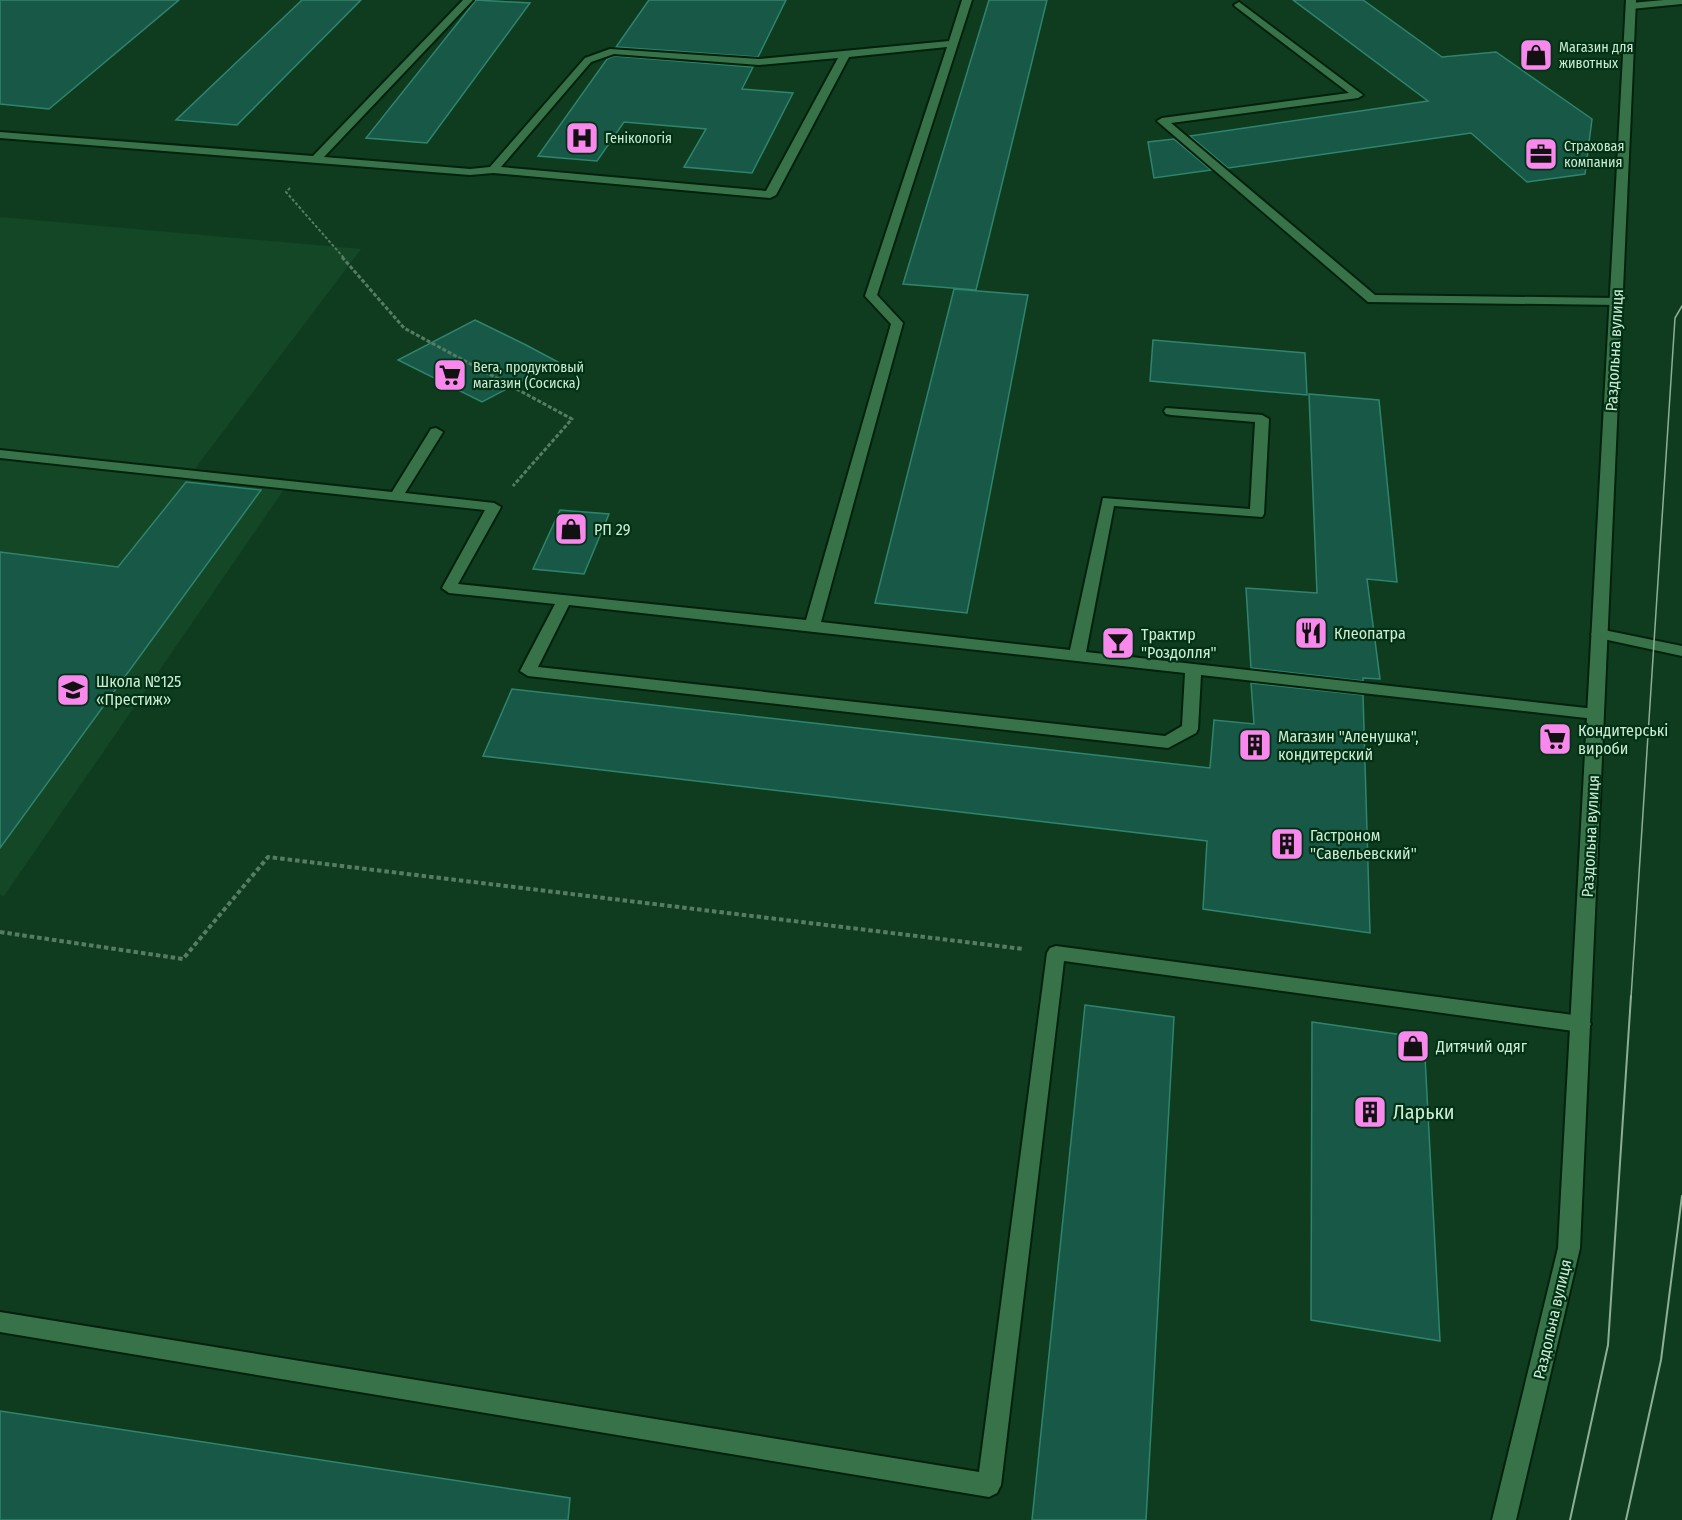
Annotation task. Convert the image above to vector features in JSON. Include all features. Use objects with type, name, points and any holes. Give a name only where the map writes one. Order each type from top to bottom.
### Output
[{"type":"street","points":[[315,161],[468,0]]},
{"type":"street","points":[[812,626],[897,323],[871,296],[967,0]]},
{"type":"street","points":[[1631,3],[1682,1]]},
{"type":"street","name":"Раздольна вулиця","points":[[1504,1520],[1569,1248],[1631,3]]},
{"type":"street","points":[[1239,5],[1358,95],[1162,121],[1372,299],[1616,302]]},
{"type":"street","points":[[493,170],[588,60],[613,51],[759,62],[952,44]]},
{"type":"street","points":[[0,135],[315,161],[470,172],[493,170],[770,195],[845,54]]},
{"type":"street","points":[[1077,656],[1108,501],[1257,514],[1263,420],[1171,411]]},
{"type":"street","points":[[396,496],[436,432]]},
{"type":"street","points":[[0,454],[494,507],[449,588],[812,626],[1595,714]]},
{"type":"street","points":[[564,600],[528,671],[1168,742],[1190,729],[1193,669]]},
{"type":"street","points":[[1599,634],[1682,651]]},
{"type":"street","points":[[0,1322],[989,1485],[1056,953],[1581,1023]]},
{"type":"path","points":[[315,161],[286,192],[404,328],[572,419],[494,507]]},
{"type":"path","points":[[0,932],[183,959],[268,857],[1056,953]]},
{"type":"shaded area","name":"Школа №125 «Престиж»","points":[[0,217],[361,249],[191,474],[287,485],[4,896],[0,895]]},
{"type":"building","points":[[0,0],[179,0],[49,109],[0,104]]},
{"type":"building","points":[[302,0],[361,0],[237,125],[176,120]]},
{"type":"building","points":[[476,0],[530,3],[427,143],[366,138]]},
{"type":"building","points":[[649,0],[786,0],[758,57],[616,47]]},
{"type":"building","points":[[989,0],[1047,0],[976,290],[903,284]]},
{"type":"building","points":[[1293,0],[1363,0],[1442,57],[1496,52],[1592,119],[1585,174],[1527,182],[1471,133],[1228,168],[1190,136],[1428,101]]},
{"type":"building","points":[[614,56],[753,67],[742,89],[793,93],[752,173],[684,167],[706,129],[624,122],[597,161],[538,156],[607,59]]},
{"type":"building","points":[[1174,139],[1211,170],[1154,178],[1148,142]]},
{"type":"building","points":[[954,289],[1028,295],[967,613],[875,603]]},
{"type":"building","points":[[475,320],[558,362],[482,402],[398,360]]},
{"type":"building","points":[[1153,340],[1305,353],[1307,395],[1150,381]]},
{"type":"building","points":[[1309,394],[1379,400],[1397,582],[1367,579],[1380,679],[1363,678],[1363,681],[1251,668],[1246,588],[1317,593]]},
{"type":"building","points":[[186,482],[261,490],[0,848],[0,552],[118,567]]},
{"type":"building","points":[[560,510],[609,514],[584,574],[533,569]]},
{"type":"building","points":[[1251,683],[1363,695],[1370,933],[1203,909],[1207,841],[483,756],[512,689],[1210,768],[1214,720],[1254,724]]},
{"type":"building","points":[[1085,1005],[1174,1017],[1146,1520],[1032,1520]]},
{"type":"building","name":"Ларьки","points":[[1312,1022],[1424,1038],[1440,1341],[1311,1320]]},
{"type":"building","points":[[0,1411],[570,1498],[568,1520],[0,1520]]},
{"type":"tram line","points":[[1631,998],[1675,318],[1682,306]]},
{"type":"tram line","points":[[1570,1520],[1608,1345],[1631,996]]},
{"type":"tram line","points":[[1626,1520],[1661,1360],[1682,1196]]},
{"type":"place","name":"Магазин для животных","points":[[1536,55]]},
{"type":"place","name":"Генікологія","points":[[582,138]]},
{"type":"place","name":"Страховая компания","points":[[1541,154]]},
{"type":"place","name":"Вега, продуктовый магазин (Сосиска)","points":[[450,375]]},
{"type":"place","name":"РП 29","points":[[571,529]]},
{"type":"place","name":"Клеопатра","points":[[1311,633]]},
{"type":"place","name":"Трактир \"Роздолля\"","points":[[1118,643]]},
{"type":"place","name":"Школа №125 «Престиж»","points":[[73,690]]},
{"type":"place","name":"Кондитерські вироби","points":[[1555,739]]},
{"type":"place","name":"Магазин \"Аленушка\", кондитерский","points":[[1255,745]]},
{"type":"place","name":"Гастроном \"Савельевский\"","points":[[1287,844]]},
{"type":"place","name":"Дитячий одяг","points":[[1413,1046]]},
{"type":"place","name":"Ларьки","points":[[1370,1112]]}]
